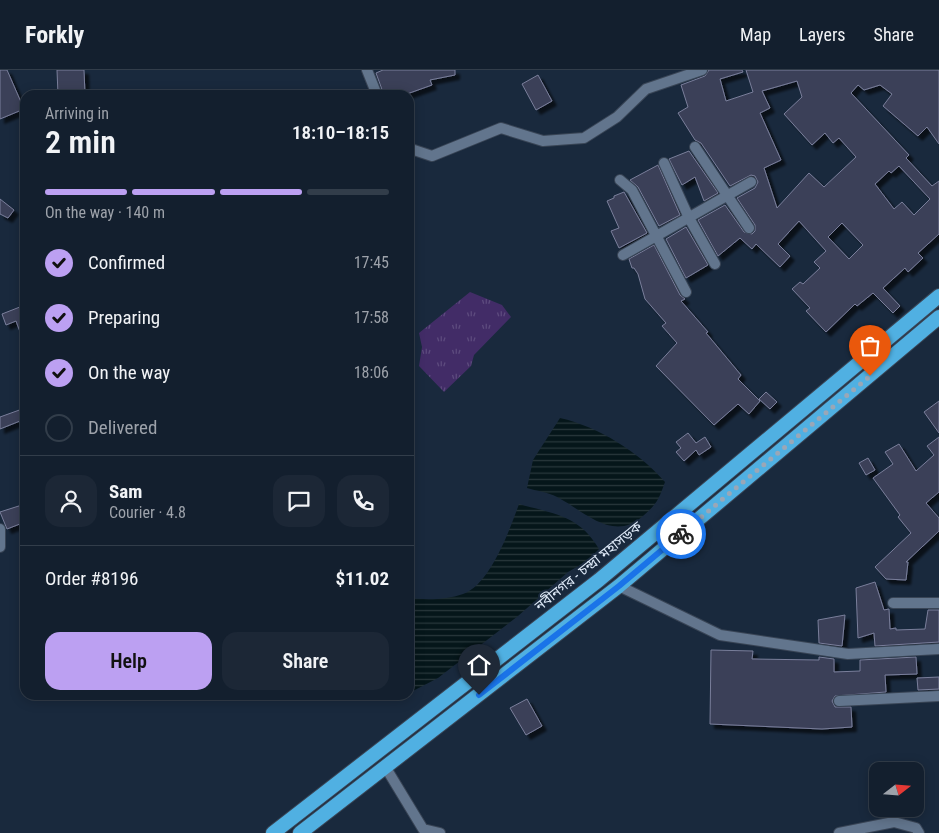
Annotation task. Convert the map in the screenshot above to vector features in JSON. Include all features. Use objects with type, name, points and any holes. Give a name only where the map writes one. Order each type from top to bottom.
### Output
[{"type":"highway","name":"নবীনগর - চন্দ্রা মহাসড়ক","points":[[273,833],[599,580],[939,296]]},
{"type":"highway","points":[[300,833],[619,586],[939,317]]},
{"type":"highway","points":[[321,795],[332,809]]},
{"type":"street","points":[[367,70],[374,90]]},
{"type":"street","points":[[414,150],[432,156],[501,128],[543,141],[584,138],[617,117],[646,89],[702,70]]},
{"type":"street","points":[[695,147],[749,228]]},
{"type":"street","points":[[664,163],[689,218],[715,264]]},
{"type":"street","points":[[620,180],[632,190],[686,292]]},
{"type":"street","points":[[623,255],[751,182]]},
{"type":"street","points":[[0,529],[0,547]]},
{"type":"street","points":[[619,586],[720,635],[848,654],[939,649]]},
{"type":"street","points":[[893,603],[939,603]]},
{"type":"street","points":[[839,701],[939,696]]},
{"type":"street","points":[[386,768],[423,829],[440,833]]},
{"type":"street","points":[[839,833],[894,822],[916,828],[919,833]]},
{"type":"green space","points":[[470,292],[502,305],[511,317],[474,355],[471,366],[444,392],[419,366],[422,347],[419,333]]},
{"type":"shaded area","points":[[560,418],[604,434],[631,451],[655,471],[665,482],[652,508],[632,524],[610,526],[599,522],[553,495],[527,488],[533,460]]},
{"type":"shaded area","points":[[519,504],[574,522],[583,529],[599,549],[587,561],[568,572],[518,616],[438,678],[414,690],[414,598],[450,597],[473,589],[482,580],[498,555]]},
{"type":"building","points":[[0,70],[7,70],[20,100],[20,111],[0,119]]},
{"type":"building","points":[[57,70],[84,70],[85,90],[58,90]]},
{"type":"building","points":[[383,70],[455,70],[455,75],[430,80],[432,85],[414,91],[382,90],[376,73]]},
{"type":"building","points":[[709,70],[742,70],[743,72],[720,79],[726,101],[753,92],[746,70],[939,70],[939,144],[927,127],[918,136],[883,106],[892,94],[880,85],[864,90],[858,85],[851,93],[909,155],[906,158],[932,186],[939,181],[939,234],[918,253],[923,258],[908,272],[905,268],[883,288],[900,306],[893,313],[873,293],[857,306],[855,304],[826,332],[806,311],[810,308],[792,289],[800,282],[803,284],[820,268],[814,262],[826,251],[799,221],[778,244],[790,256],[780,267],[756,244],[752,249],[740,238],[718,256],[698,220],[725,205],[744,232],[752,234],[755,231],[755,225],[737,198],[755,188],[758,182],[755,176],[751,175],[730,186],[701,143],[695,140],[678,113],[688,107],[681,85],[705,76]],"holes":[[[797,81],[802,97],[784,114],[812,145],[825,133],[833,143],[839,138],[856,157],[824,187],[809,173],[777,208],[764,168],[781,160],[760,113],[770,108],[762,91]],[[899,166],[930,199],[914,215],[902,202],[894,209],[875,184],[889,171],[891,173]],[[842,223],[863,245],[849,259],[828,237]]]},
{"type":"building","points":[[538,75],[552,101],[536,110],[522,84]]},
{"type":"building","points":[[689,151],[718,193],[704,201],[695,177],[682,185],[669,159]]},
{"type":"building","points":[[658,165],[680,215],[659,226],[638,187],[630,180]]},
{"type":"building","points":[[624,192],[647,233],[619,248],[611,231],[619,228],[607,201]]},
{"type":"building","points":[[0,199],[14,210],[8,218],[0,214]]},
{"type":"building","points":[[686,227],[708,265],[686,278],[666,239]]},
{"type":"building","points":[[654,245],[680,295],[685,299],[681,301],[741,375],[738,379],[760,401],[749,414],[738,404],[714,425],[656,366],[677,343],[662,326],[666,323],[645,299],[638,274],[632,268],[629,259]]},
{"type":"building","points":[[20,307],[20,332],[16,321],[6,325],[2,314]]},
{"type":"building","points":[[766,392],[777,402],[770,409],[759,399]]},
{"type":"building","points":[[939,401],[939,433],[924,412]]},
{"type":"building","points":[[20,410],[20,421],[0,429],[0,417]]},
{"type":"building","points":[[688,433],[696,443],[705,437],[711,447],[699,455],[696,450],[684,461],[676,452],[681,448],[676,442]]},
{"type":"building","points":[[939,437],[939,492],[926,503],[939,518],[939,531],[906,562],[908,562],[906,580],[886,579],[875,567],[911,533],[898,517],[900,515],[873,478],[893,464],[885,452],[899,444],[916,471],[934,455],[927,446]]},
{"type":"building","points":[[868,458],[875,470],[866,475],[859,463]]},
{"type":"building","points":[[20,506],[20,524],[7,529],[0,512]]},
{"type":"building","points":[[875,582],[884,610],[889,609],[890,629],[925,629],[928,610],[939,610],[939,642],[875,646],[874,633],[858,638],[856,588]]},
{"type":"building","points":[[845,615],[842,646],[819,643],[818,620]]},
{"type":"building","points":[[711,650],[753,651],[752,659],[819,660],[819,657],[834,659],[834,672],[860,671],[860,660],[916,657],[917,674],[885,675],[886,692],[835,696],[832,701],[835,707],[851,707],[852,727],[822,729],[710,724]]},
{"type":"building","points":[[939,677],[939,689],[918,690],[917,678]]},
{"type":"building","points":[[527,699],[542,726],[526,735],[510,708]]},
{"type":"way so far","points":[[681,534],[870,376]]},
{"type":"route","points":[[479,695],[619,586],[681,534]]}]
